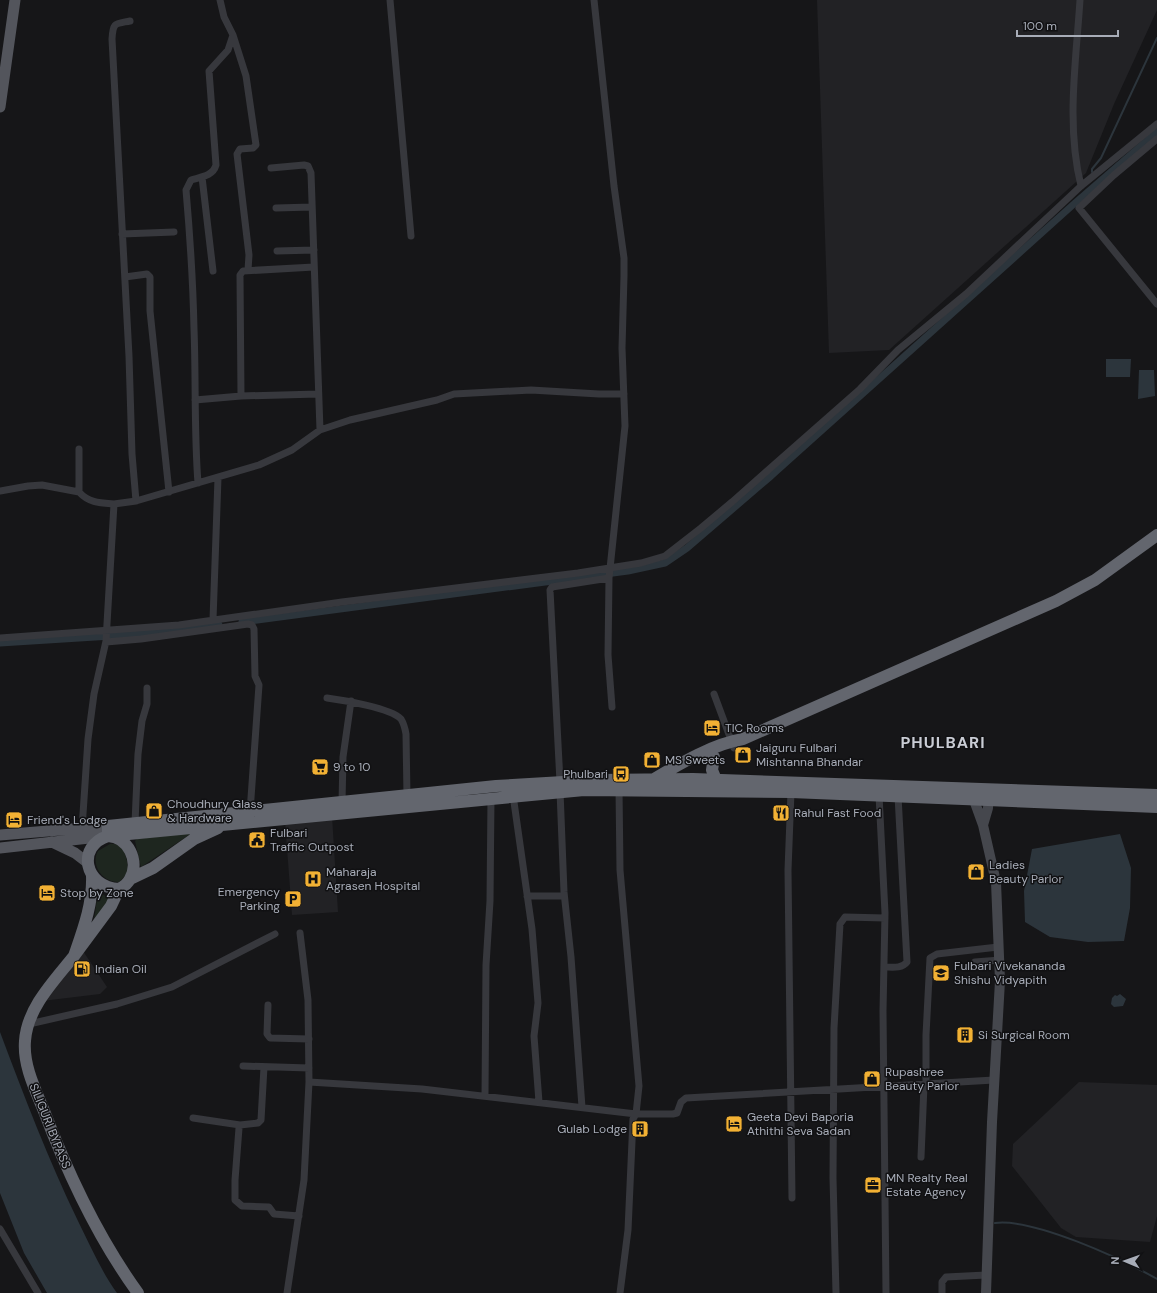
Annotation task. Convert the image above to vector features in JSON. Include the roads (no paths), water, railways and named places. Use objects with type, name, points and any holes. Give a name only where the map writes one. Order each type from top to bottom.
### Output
[{"type":"highway","points":[[655,785],[676,767],[1056,601],[1095,580],[1157,535]]},
{"type":"highway","points":[[108,831],[236,822],[491,798],[560,786],[640,790],[671,779],[714,757],[736,742]]},
{"type":"highway","points":[[714,757],[712,770],[716,780]]},
{"type":"highway","points":[[671,779],[716,780],[974,794]]},
{"type":"highway","points":[[74,956],[86,922],[90,902],[92,876],[88,863],[90,853],[98,840],[108,831],[136,823],[496,786],[655,785],[898,796],[974,794],[1157,795]]},
{"type":"highway","points":[[989,794],[1157,807]]},
{"type":"highway","points":[[92,876],[103,886],[119,890],[130,878],[153,868],[194,839],[236,822]]},
{"type":"highway","points":[[108,831],[119,838],[128,847],[133,861],[130,878]]},
{"type":"highway","name":"SILIGURI BYPASS","points":[[119,890],[111,906],[40,1000],[29,1024],[25,1041],[25,1056],[28,1068],[61,1155],[88,1210],[138,1293]]},
{"type":"main road","points":[[0,107],[16,0]]},
{"type":"main road","points":[[974,794],[996,882],[998,947],[1000,960],[986,1293]]},
{"type":"main road","points":[[983,826],[989,794]]},
{"type":"main road","points":[[0,835],[82,829],[108,831]]},
{"type":"main road","points":[[0,848],[52,842],[108,831]]},
{"type":"main road","points":[[52,842],[75,853],[88,863]]},
{"type":"street","points":[[220,0],[224,17],[233,35],[246,76],[256,145],[253,148],[240,150],[237,154],[249,255],[248,270]]},
{"type":"street","points":[[390,0],[411,236]]},
{"type":"street","points":[[594,0],[614,186],[624,258],[622,348],[625,426],[609,578],[608,656],[612,707]]},
{"type":"street","points":[[1080,0],[1072,121],[1077,169],[1081,186]]},
{"type":"street","points":[[130,21],[116,24],[114,26],[112,39],[125,277],[132,454],[136,501]]},
{"type":"street","points":[[198,483],[194,442],[195,400],[193,262],[186,190],[191,180],[211,174],[216,165],[209,71],[228,50],[233,35]]},
{"type":"street","points":[[0,638],[107,632],[178,625],[610,568],[641,563],[665,556],[701,528],[860,388],[898,350],[972,289],[1081,186],[1157,124]]},
{"type":"street","points":[[1157,139],[1114,175],[1079,209],[1157,304]]},
{"type":"street","points":[[1107,165],[1114,175]]},
{"type":"street","points":[[271,168],[308,166],[311,173],[320,430]]},
{"type":"street","points":[[202,177],[213,271]]},
{"type":"street","points":[[276,208],[312,207]]},
{"type":"street","points":[[122,234],[174,232]]},
{"type":"street","points":[[278,251],[314,250]]},
{"type":"street","points":[[241,396],[240,275],[243,271],[248,270],[314,267]]},
{"type":"street","points":[[125,277],[147,274],[150,277],[150,311],[169,492]]},
{"type":"street","points":[[0,491],[42,485],[80,492],[86,499],[93,502],[114,504],[136,501],[218,478],[270,460],[292,450],[320,430],[350,420],[437,400],[454,394],[531,390],[624,394]]},
{"type":"street","points":[[195,400],[241,396],[318,394]]},
{"type":"street","points":[[79,450],[80,492]]},
{"type":"street","points":[[213,620],[218,478]]},
{"type":"street","points":[[82,829],[88,739],[94,694],[107,632],[114,504]]},
{"type":"street","points":[[582,1107],[571,957],[564,896],[550,590],[552,587],[609,578]]},
{"type":"street","points":[[106,642],[141,640],[248,624],[252,625],[254,629],[255,676],[259,685],[250,812]]},
{"type":"street","points":[[136,823],[138,754],[142,721],[147,704],[147,688]]},
{"type":"street","points":[[714,694],[736,742]]},
{"type":"street","points":[[326,698],[351,701],[400,718],[405,726],[407,796]]},
{"type":"street","points":[[342,803],[343,757],[351,701]]},
{"type":"street","points":[[618,789],[620,870],[639,1086],[633,1126],[628,1230],[620,1293]]},
{"type":"street","points":[[791,792],[788,870],[792,1198]]},
{"type":"street","points":[[513,795],[527,896],[538,1003],[534,1036],[539,1102]]},
{"type":"street","points":[[879,795],[885,918],[884,1087],[886,1293]]},
{"type":"street","points":[[884,967],[900,967],[906,962],[898,796]]},
{"type":"street","points":[[485,1096],[486,965],[490,901],[491,798]]},
{"type":"street","points":[[527,896],[564,896]]},
{"type":"street","points":[[836,1293],[833,1178],[834,1028],[840,924],[845,917],[885,918]]},
{"type":"street","points":[[29,1024],[117,1004],[166,989],[275,934]]},
{"type":"street","points":[[287,1293],[304,1173],[309,1082],[308,1000],[300,934]]},
{"type":"street","points":[[921,1157],[930,958],[937,954],[998,947]]},
{"type":"street","points":[[975,962],[1000,960]]},
{"type":"street","points":[[268,1005],[268,1034],[270,1038],[309,1039]]},
{"type":"street","points":[[243,1066],[309,1068]]},
{"type":"street","points":[[193,1118],[240,1125],[258,1123],[261,1120],[264,1067]]},
{"type":"street","points":[[309,1082],[485,1096],[636,1114],[675,1114],[681,1102],[686,1098],[790,1094],[994,1080]]},
{"type":"street","points":[[240,1125],[235,1180],[236,1202],[242,1206],[269,1208],[274,1214],[299,1216]]},
{"type":"street","points":[[0,1229],[38,1293]]},
{"type":"street","points":[[942,1293],[942,1282],[946,1277],[986,1275]]},
{"type":"waterway","points":[[1092,172],[1092,169],[1101,158],[1157,38]]},
{"type":"waterway","points":[[242,622],[628,571],[665,563],[687,548],[771,476],[1075,203],[1157,132]]},
{"type":"waterway","points":[[0,643],[127,635],[219,625]]},
{"type":"waterway","points":[[995,1223],[1012,1223],[1054,1233],[1101,1251],[1157,1279]]},
{"type":"place","name":"TIC Rooms","points":[[712,728]]},
{"type":"place","name":"Jaiguru Fulbari Mishtanna Bhandar","points":[[743,755]]},
{"type":"place","name":"MS Sweets","points":[[652,760]]},
{"type":"place","name":"9 to 10","points":[[320,767]]},
{"type":"place","name":"Phulbari","points":[[621,774]]},
{"type":"place","name":"Choudhury Glass & Hardware","points":[[154,811]]},
{"type":"place","name":"Rahul Fast Food","points":[[781,813]]},
{"type":"place","name":"Friend's Lodge","points":[[14,820]]},
{"type":"place","name":"Fulbari Traffic Outpost","points":[[257,840]]},
{"type":"place","name":"Ladies Beauty Parlor","points":[[976,872]]},
{"type":"place","name":"Maharaja Agrasen Hospital","points":[[313,879]]},
{"type":"place","name":"Stop by Zone","points":[[47,893]]},
{"type":"place","name":"Emergency Parking","points":[[293,899]]},
{"type":"place","name":"Indian Oil","points":[[82,969]]},
{"type":"place","name":"Fulbari Vivekananda Shishu Vidyapith","points":[[941,973]]},
{"type":"place","name":"Si Surgical Room","points":[[965,1035]]},
{"type":"place","name":"Rupashree Beauty Parlor","points":[[872,1079]]},
{"type":"place","name":"Geeta Devi Baporia Athithi Seva Sadan","points":[[734,1124]]},
{"type":"place","name":"Gulab Lodge","points":[[640,1129]]},
{"type":"place","name":"MN Realty Real Estate Agency","points":[[873,1185]]},
{"type":"district","name":"PHULBARI","points":[[943,742]]}]
